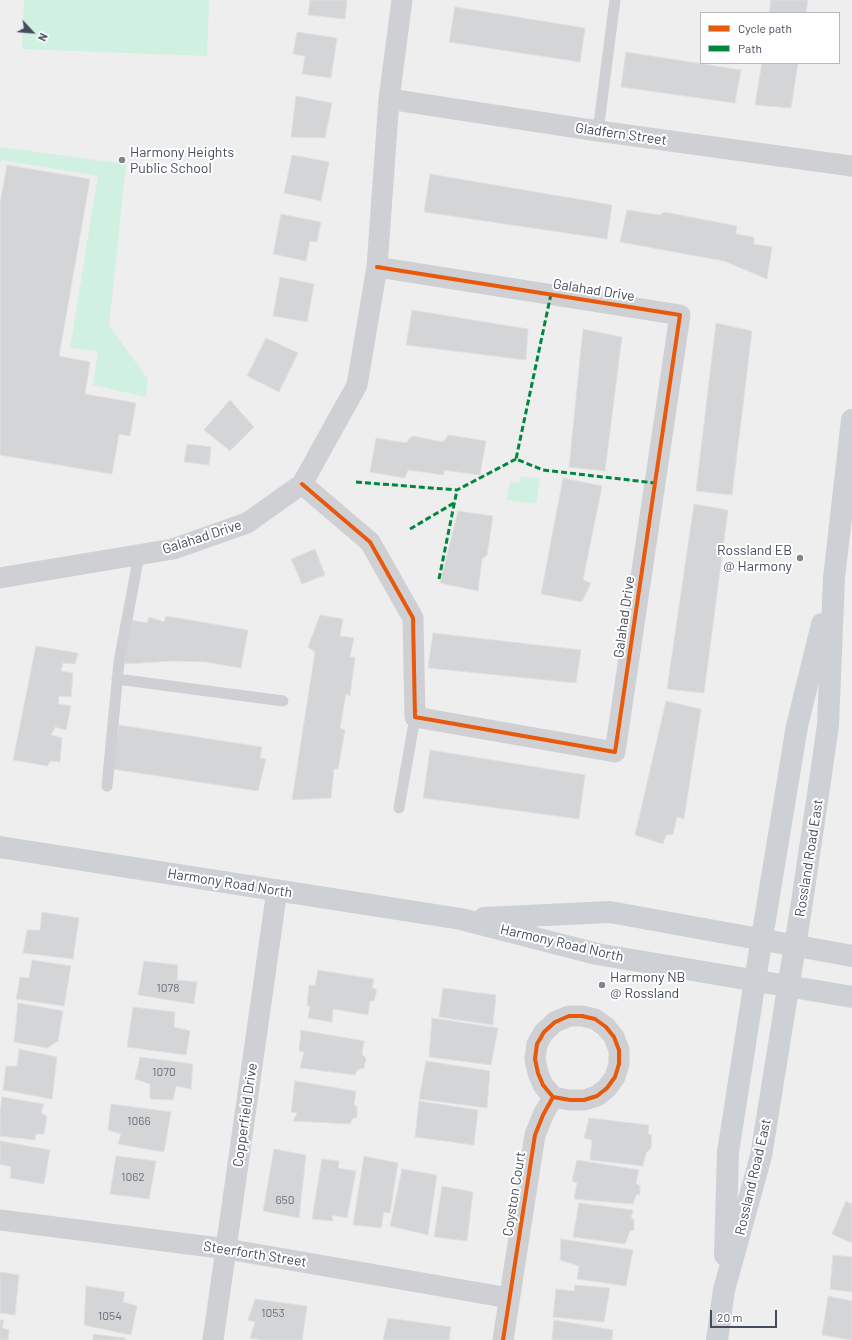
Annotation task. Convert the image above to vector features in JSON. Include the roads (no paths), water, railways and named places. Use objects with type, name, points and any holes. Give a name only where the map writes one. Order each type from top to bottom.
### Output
[{"type":"main road","name":"Rossland Road East","points":[[716,1340],[724,1290],[761,1156],[795,946],[828,724],[834,578],[851,432]]},
{"type":"main road","name":"Rossland Road East","points":[[724,1290],[728,1152],[797,726],[834,578]]},
{"type":"main road","name":"Harmony Road North","points":[[0,847],[461,919],[597,954],[852,997]]},
{"type":"main road","name":"Harmony Road North","points":[[461,919],[610,912],[852,956]]},
{"type":"street","name":"Galahad Drive","points":[[0,578],[173,549],[247,523],[302,484],[357,385],[377,267],[390,99],[402,0]]},
{"type":"street","name":"Gladfern Street","points":[[390,99],[598,131],[852,166]]},
{"type":"street","name":"Galahad Drive","points":[[377,267],[680,315],[615,752],[415,717]]},
{"type":"street","points":[[302,484],[370,542],[413,618],[415,717]]},
{"type":"street","name":"Copperfield Drive","points":[[213,1340],[277,890]]},
{"type":"street","points":[[569,1016],[582,1016],[595,1019],[606,1027],[617,1044],[619,1050],[619,1064],[615,1077],[607,1088],[597,1096],[584,1100],[570,1100],[553,1097],[543,1085],[538,1073],[535,1059],[537,1044],[544,1032],[555,1022],[569,1016]]},
{"type":"street","name":"Coyston Court","points":[[503,1340],[535,1135],[543,1115],[553,1097]]},
{"type":"street","name":"Steerforth Street","points":[[0,1220],[227,1249],[509,1298]]},
{"type":"lane","points":[[598,131],[615,0]]},
{"type":"lane","points":[[107,786],[117,679],[139,555]]},
{"type":"lane","points":[[117,679],[283,701]]},
{"type":"lane","points":[[399,808],[415,717]]},
{"type":"place","name":"Harmony Heights Public School","points":[[122,160]]},
{"type":"place","name":"Rossland EB @ Harmony","points":[[800,558]]},
{"type":"place","name":"Harmony NB @ Rossland","points":[[602,985]]}]
